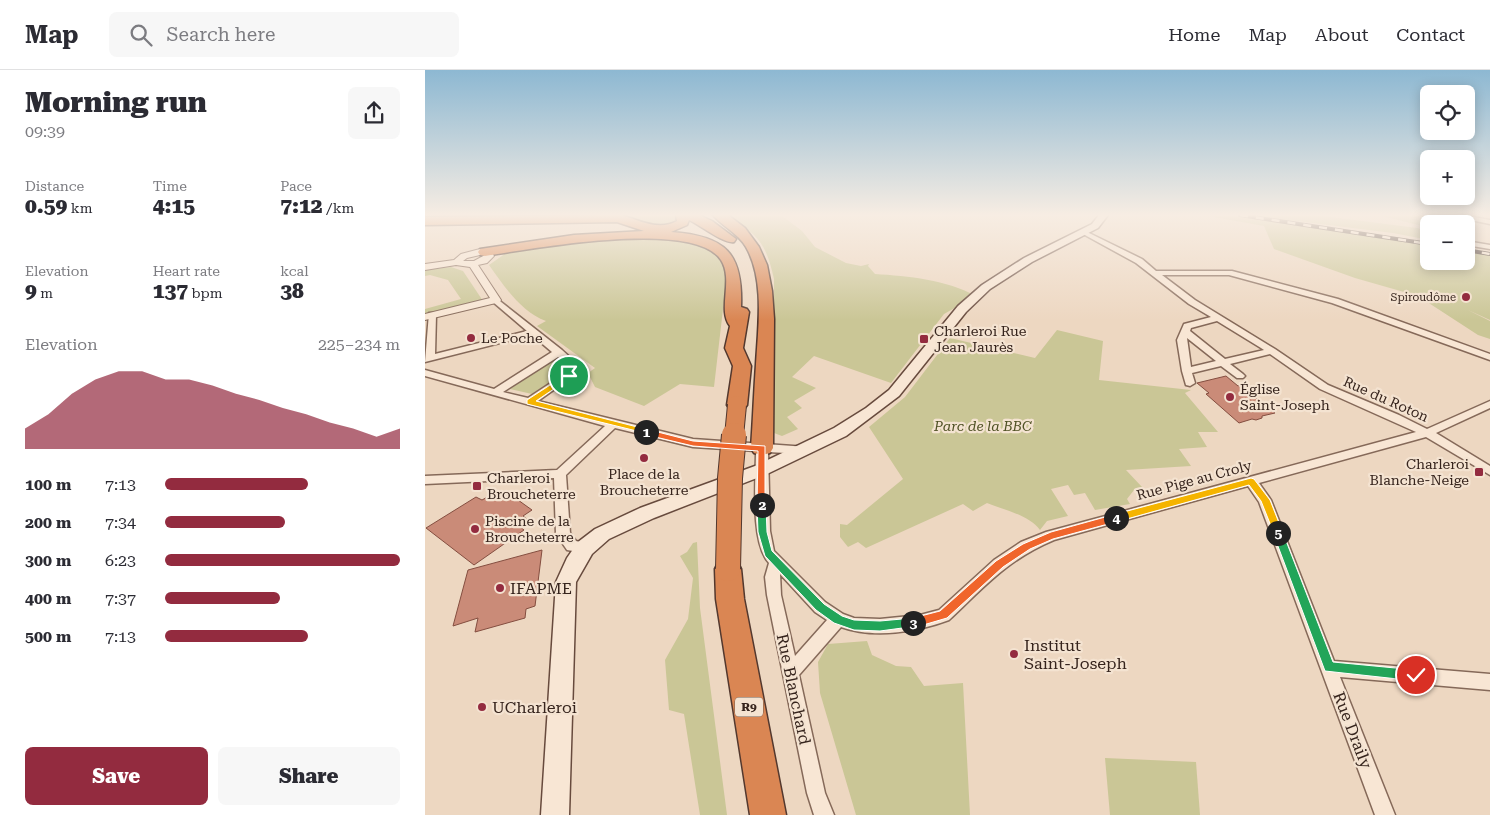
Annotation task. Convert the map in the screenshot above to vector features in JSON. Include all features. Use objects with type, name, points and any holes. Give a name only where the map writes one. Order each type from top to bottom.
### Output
[{"type":"highway","points":[[485,252],[503,250]]},
{"type":"highway","points":[[721,250],[732,264],[734,278],[733,319],[738,325]]},
{"type":"highway","name":"R9","points":[[736,250],[743,265],[743,302],[734,348],[742,366],[730,478],[728,570],[730,599],[768,815]]},
{"type":"highway","points":[[754,250],[757,254],[764,280],[762,448]]},
{"type":"highway","points":[[742,366],[750,343],[755,290],[760,269]]},
{"type":"main road","points":[[555,815],[566,582],[574,564],[585,548],[602,534],[625,522],[761,470],[840,432],[894,393],[962,308],[994,281],[1048,250]]},
{"type":"street","name":"Rue du Roton","points":[[1121,250],[1192,302],[1272,351],[1324,387],[1395,417],[1427,433],[1490,471]]},
{"type":"street","points":[[425,267],[457,262],[473,264],[489,258],[490,254],[485,252],[464,256],[457,262]]},
{"type":"street","points":[[473,264],[496,300],[578,369],[530,402]]},
{"type":"street","points":[[1154,273],[1229,273],[1335,302],[1490,357]]},
{"type":"street","points":[[496,300],[429,316],[427,358],[532,332]]},
{"type":"street","points":[[1190,383],[1182,340],[1187,326],[1219,318]]},
{"type":"street","points":[[1185,332],[1240,376]]},
{"type":"street","points":[[1187,371],[1272,351]]},
{"type":"street","points":[[494,393],[559,352]]},
{"type":"street","points":[[425,373],[494,393],[693,443],[803,450]]},
{"type":"street","name":"Rue Pige au Croly","points":[[762,448],[763,532],[768,553],[820,607],[838,619],[854,625],[880,626],[920,622],[944,615],[999,564],[1026,546],[1051,536],[1427,433],[1490,404]]},
{"type":"street","points":[[425,480],[560,474],[613,424]]},
{"type":"street","points":[[560,474],[563,534],[572,546],[585,548]]},
{"type":"street","name":"Rue Draily","points":[[1251,481],[1265,500],[1385,815]]},
{"type":"street","name":"Rue Blanchard","points":[[776,562],[772,576],[774,595],[816,793],[824,815]]},
{"type":"street","points":[[791,673],[838,619]]},
{"type":"street","points":[[1329,668],[1490,682]]},
{"type":"green space","points":[[765,250],[820,250],[846,263],[861,266],[869,264],[868,266],[875,274],[940,283],[953,286],[976,296],[944,314],[891,383],[814,356],[792,377],[816,388],[794,401],[802,408],[787,417],[798,429],[782,436],[774,433],[774,279]]},
{"type":"green space","points":[[1276,250],[1420,250],[1420,270],[1475,270],[1475,252],[1490,254],[1490,320],[1468,310],[1490,321],[1490,339],[1478,335],[1418,296],[1355,278]]},
{"type":"green space","points":[[509,251],[717,251],[725,265],[726,283],[714,387],[680,384],[644,406],[595,387],[588,373],[595,368],[537,326],[546,321],[521,305],[507,290],[489,265]]},
{"type":"green space","points":[[451,267],[463,271],[483,301],[425,314],[425,309],[461,299],[448,280],[430,275],[425,276],[425,270]]},
{"type":"green space","name":"Parc de la BBC","points":[[1057,330],[1103,341],[1099,380],[1191,390],[1185,393],[1218,432],[1198,432],[1207,447],[1179,449],[1191,466],[1126,470],[1142,487],[1134,490],[1127,499],[1130,504],[1095,510],[1085,493],[1074,495],[1068,485],[1051,489],[1068,516],[1047,521],[1040,530],[1029,520],[987,503],[973,511],[963,504],[866,548],[858,542],[848,547],[840,537],[840,524],[847,525],[903,479],[869,427],[905,397],[950,338],[1035,358]]},
{"type":"green space","points":[[555,359],[567,371],[532,394],[510,389]]},
{"type":"green space","points":[[697,542],[700,608],[727,815],[700,815],[684,714],[669,710],[665,660],[688,619],[693,578],[680,556],[687,552],[693,543]]},
{"type":"green space","points":[[867,641],[872,655],[896,666],[911,667],[924,686],[963,683],[970,815],[856,815],[820,693],[818,662],[828,644]]},
{"type":"green space","points":[[1105,758],[1196,762],[1200,815],[1110,815]]},
{"type":"building","name":"Église Saint-Joseph","points":[[1226,376],[1275,413],[1262,416],[1262,418],[1256,420],[1252,419],[1239,423],[1206,394],[1209,393],[1197,383]]},
{"type":"building","name":"Piscine de la Broucheterre","points":[[505,493],[511,495],[532,510],[523,516],[528,520],[519,526],[524,530],[474,565],[426,528],[476,497],[482,500],[491,495],[496,498]]},
{"type":"building","name":"IFAPME","points":[[542,550],[535,606],[526,609],[525,618],[475,632],[478,618],[453,626],[468,570]]},
{"type":"railway","points":[[1475,252],[1490,254]]},
{"type":"place","name":"Spiroudôme","points":[[1466,297]]},
{"type":"place","name":"Le Poche","points":[[471,338]]},
{"type":"place","name":"Charleroi Rue Jean Jaurès","points":[[924,339]]},
{"type":"place","name":"Église Saint-Joseph","points":[[1230,397]]},
{"type":"place","name":"Place de la Broucheterre","points":[[644,458]]},
{"type":"place","name":"Charleroi Blanche-Neige","points":[[1479,472]]},
{"type":"place","name":"Charleroi Broucheterre","points":[[477,486]]},
{"type":"place","name":"Piscine de la Broucheterre","points":[[475,529]]},
{"type":"place","name":"IFAPME","points":[[500,588]]},
{"type":"place","name":"Institut Saint-Joseph","points":[[1014,654]]},
{"type":"place","name":"UCharleroi","points":[[482,707]]},
{"type":"route","points":[[569,376],[530,402],[587,418],[693,443],[762,448],[763,532],[768,553],[820,607],[838,619],[854,625],[880,626],[920,622],[944,615],[999,564],[1026,546],[1051,536],[1251,481],[1265,500],[1329,668],[1416,675]]}]
